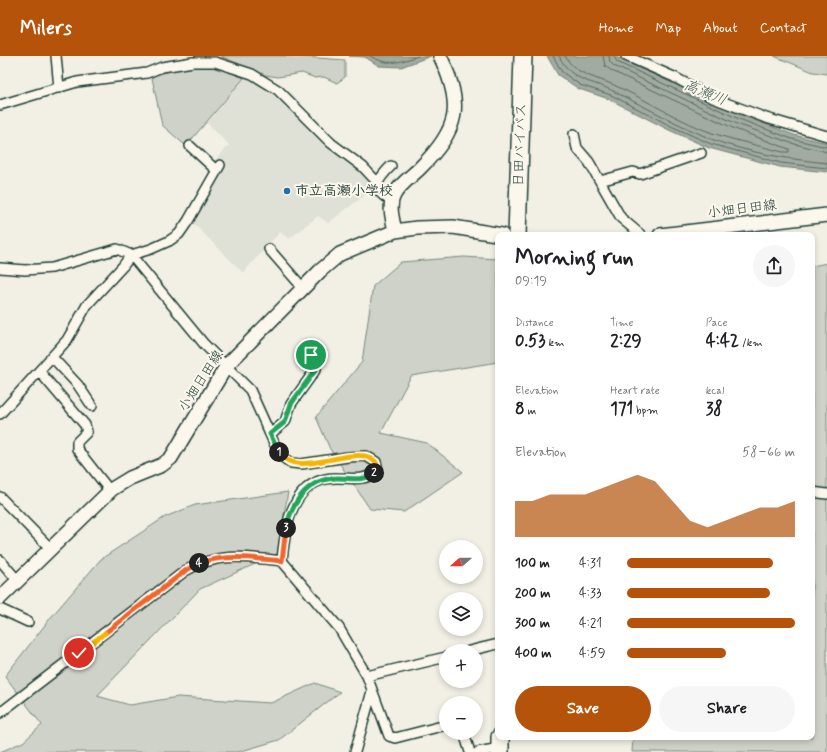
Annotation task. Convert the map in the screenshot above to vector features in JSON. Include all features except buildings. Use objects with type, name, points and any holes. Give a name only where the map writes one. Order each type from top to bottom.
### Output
[{"type":"highway","name":"日田バイパス","points":[[516,232],[523,56]]},
{"type":"main road","points":[[395,231],[391,210],[394,194],[438,148],[446,137],[454,117],[456,102],[453,85],[441,57]]},
{"type":"main road","name":"小畑日田線","points":[[685,232],[827,215]]},
{"type":"main road","name":"小畑日田線","points":[[0,598],[110,491],[130,478],[153,470],[171,458],[227,365],[320,271],[340,254],[395,231],[417,228],[453,227],[495,234]]},
{"type":"street","points":[[56,56],[59,88]]},
{"type":"street","points":[[626,56],[674,76],[713,98],[766,118],[827,136]]},
{"type":"street","points":[[0,105],[77,82],[147,73],[162,67],[193,62],[215,62],[252,74],[278,90],[331,143],[363,167],[377,182]]},
{"type":"street","points":[[574,134],[577,148],[589,162],[621,218],[637,232]]},
{"type":"street","points":[[0,414],[67,340],[87,305],[123,266],[131,255],[157,247],[170,241],[179,234],[218,167],[190,146]]},
{"type":"street","points":[[600,181],[633,172],[640,174],[701,153]]},
{"type":"street","points":[[391,166],[377,182],[377,189],[381,195],[392,201]]},
{"type":"street","points":[[0,268],[25,270],[52,268],[117,249],[131,255],[204,344],[227,365],[250,390],[281,456],[291,463],[301,464],[366,456],[376,462],[378,470],[371,476],[362,479],[336,478],[321,481],[310,486],[296,500],[288,517],[284,536],[282,561]]},
{"type":"street","points":[[269,249],[303,288]]},
{"type":"street","points":[[270,434],[285,422],[291,404],[316,369],[311,355]]},
{"type":"street","points":[[52,357],[78,385],[92,406]]},
{"type":"street","points":[[39,371],[87,428],[87,432],[77,442],[77,449],[110,491]]},
{"type":"street","points":[[815,492],[827,494]]},
{"type":"street","points":[[0,496],[51,549]]},
{"type":"street","points":[[0,713],[40,680],[79,653],[185,571],[200,562],[221,558],[239,557],[282,561],[339,628],[367,676],[390,736],[395,738],[439,727]]},
{"type":"street","points":[[0,560],[18,581]]},
{"type":"street","points":[[0,609],[28,622]]},
{"type":"street","points":[[483,648],[495,645]]},
{"type":"street","points":[[367,676],[439,659]]},
{"type":"street","points":[[354,752],[372,691]]},
{"type":"street","points":[[466,740],[470,752]]},
{"type":"street","points":[[478,752],[500,746]]},
{"type":"shaded area","points":[[220,56],[290,56],[345,60],[345,77],[337,83],[324,77],[315,78],[302,73],[278,77],[265,75]]},
{"type":"shaded area","points":[[774,56],[827,56],[827,74],[813,72]]},
{"type":"shaded area","points":[[193,66],[214,66],[244,78],[186,146],[162,125],[152,78],[154,75]]},
{"type":"shaded area","points":[[245,77],[275,92],[342,157],[362,170],[374,185],[373,189],[328,223],[318,216],[289,239],[280,232],[243,273],[192,222],[222,171],[214,161],[229,145],[207,123]]},
{"type":"shaded area","points":[[464,257],[495,259],[495,362],[411,376],[381,433],[427,443],[463,472],[404,512],[370,509],[330,449],[316,417],[362,362],[373,286],[401,262]]},
{"type":"shaded area","points":[[827,263],[827,752],[632,752],[633,740],[815,740],[815,265]]},
{"type":"shaded area","points":[[288,492],[277,554],[200,589],[97,696],[130,705],[178,697],[271,703],[315,683],[340,692],[279,740],[238,752],[0,752],[23,742],[42,725],[5,676],[52,616],[101,559],[165,517],[195,505]]},
{"type":"water","points":[[349,56],[431,56],[401,67],[379,66],[365,57]]},
{"type":"water","points":[[547,56],[614,56],[741,115],[794,135],[827,143],[827,172],[780,167],[709,148],[669,130],[609,99],[579,89],[558,75]]},
{"type":"place","name":"市立高瀬小学校","points":[[287,191]]},
{"type":"route","points":[[79,653],[185,571],[200,562],[221,558],[239,557],[282,561],[284,536],[288,517],[296,500],[310,486],[321,481],[336,478],[362,479],[371,476],[378,470],[376,462],[366,456],[348,457],[301,464],[291,463],[281,456],[270,434],[285,422],[291,404],[316,369],[311,355]]},
{"type":"water label","name":"高瀬川","points":[[705,93]]}]
